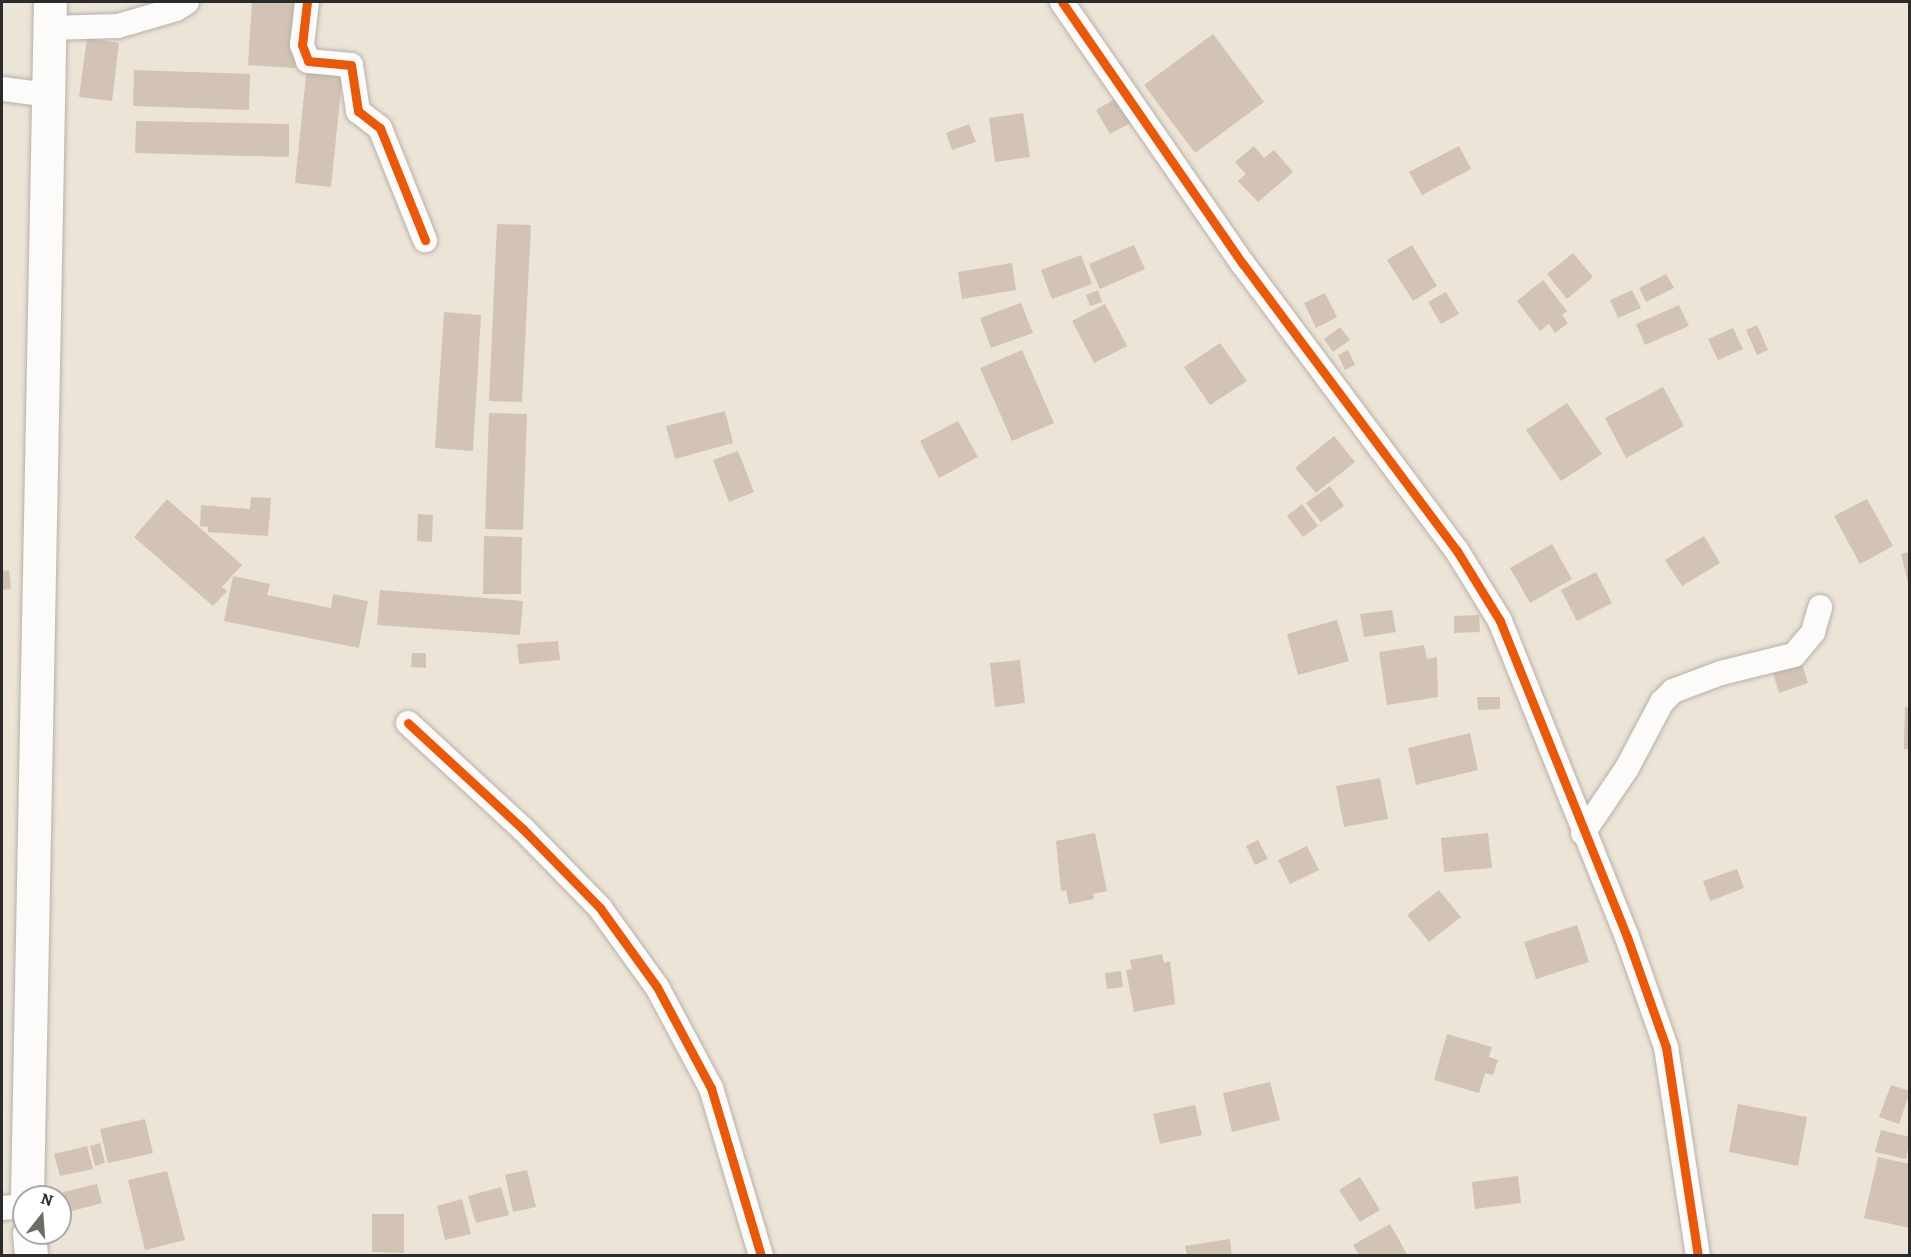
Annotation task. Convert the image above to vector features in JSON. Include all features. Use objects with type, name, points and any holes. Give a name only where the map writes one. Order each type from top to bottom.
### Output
[{"type":"main road","points":[[27,1185],[50,15]]},
{"type":"street","points":[[50,15],[118,26],[176,9],[187,2]]},
{"type":"street","points":[[307,2],[302,45],[308,61],[351,65],[358,111],[380,128],[425,240]]},
{"type":"street","points":[[1062,2],[1243,264],[1457,551],[1500,621],[1583,833],[1627,937],[1666,1047],[1698,1256]]},
{"type":"street","points":[[2,88],[48,95]]},
{"type":"street","points":[[1583,833],[1628,768],[1662,702],[1673,691],[1721,673],[1794,655],[1813,632],[1820,607]]},
{"type":"street","points":[[408,723],[524,830],[600,908],[657,987],[711,1088],[761,1256]]},
{"type":"building","points":[[252,2],[299,2],[295,68],[248,65]]},
{"type":"building","points":[[1213,34],[1264,102],[1195,153],[1144,85]]},
{"type":"building","points":[[87,38],[119,43],[112,101],[79,97]]},
{"type":"building","points":[[307,66],[343,70],[331,187],[295,183]]},
{"type":"building","points":[[134,70],[250,74],[249,110],[133,106]]},
{"type":"building","points":[[1118,97],[1132,122],[1110,134],[1096,110]]},
{"type":"building","points":[[1023,113],[1030,157],[995,162],[989,118]]},
{"type":"building","points":[[136,121],[289,124],[289,157],[135,153]]},
{"type":"building","points":[[969,124],[976,142],[952,150],[946,133]]},
{"type":"building","points":[[1254,146],[1264,158],[1274,150],[1293,172],[1258,202],[1238,181],[1246,174],[1235,162]]},
{"type":"building","points":[[1459,146],[1471,169],[1422,195],[1409,172]]},
{"type":"building","points":[[497,224],[531,225],[522,402],[489,401]]},
{"type":"building","points":[[1134,245],[1145,269],[1100,289],[1089,264]]},
{"type":"building","points":[[1412,245],[1437,286],[1413,301],[1387,260]]},
{"type":"building","points":[[1573,253],[1593,277],[1567,299],[1547,274]]},
{"type":"building","points":[[1081,255],[1092,284],[1052,299],[1041,270]]},
{"type":"building","points":[[1012,263],[1016,290],[962,299],[958,272]]},
{"type":"building","points":[[1666,274],[1674,288],[1646,302],[1639,288]]},
{"type":"building","points":[[1543,280],[1567,311],[1562,315],[1568,323],[1555,333],[1549,324],[1540,331],[1517,301]]},
{"type":"building","points":[[1098,290],[1102,302],[1090,306],[1086,295]]},
{"type":"building","points":[[1632,290],[1641,308],[1618,318],[1610,300]]},
{"type":"building","points":[[1446,292],[1459,314],[1441,324],[1428,302]]},
{"type":"building","points":[[1325,293],[1337,317],[1316,328],[1304,303]]},
{"type":"building","points":[[1021,303],[1033,333],[991,348],[980,318]]},
{"type":"building","points":[[1105,304],[1127,346],[1094,363],[1072,321]]},
{"type":"building","points":[[1679,305],[1689,326],[1645,345],[1636,324]]},
{"type":"building","points":[[444,312],[481,315],[473,451],[435,448]]},
{"type":"building","points":[[1757,325],[1768,350],[1757,355],[1746,330]]},
{"type":"building","points":[[1340,327],[1350,340],[1333,352],[1324,339]]},
{"type":"building","points":[[1733,328],[1743,349],[1718,360],[1708,339]]},
{"type":"building","points":[[1220,343],[1247,381],[1210,405],[1184,367]]},
{"type":"building","points":[[1022,350],[1054,423],[1012,441],[980,368]]},
{"type":"building","points":[[1348,350],[1355,365],[1345,370],[1338,355]]},
{"type":"building","points":[[1663,387],[1684,426],[1626,458],[1605,418]]},
{"type":"building","points":[[1567,403],[1602,454],[1561,481],[1526,430]]},
{"type":"building","points":[[725,411],[733,443],[675,459],[666,426]]},
{"type":"building","points":[[489,413],[527,414],[523,530],[485,529]]},
{"type":"building","points":[[958,421],[978,457],[939,478],[920,441]]},
{"type":"building","points":[[1334,436],[1355,462],[1316,493],[1295,468]]},
{"type":"building","points":[[738,451],[754,492],[729,502],[713,460]]},
{"type":"building","points":[[1330,486],[1344,506],[1321,522],[1306,503]]},
{"type":"building","points":[[251,497],[271,498],[268,536],[208,532],[208,527],[200,526],[201,505],[250,509]]},
{"type":"building","points":[[167,499],[242,565],[222,587],[227,591],[213,606],[134,537]]},
{"type":"building","points":[[1867,499],[1893,546],[1860,564],[1834,516]]},
{"type":"building","points":[[1302,504],[1318,526],[1303,537],[1287,516]]},
{"type":"building","points":[[418,514],[433,515],[432,542],[417,541]]},
{"type":"building","points":[[484,536],[522,537],[521,594],[483,594]]},
{"type":"building","points":[[1704,536],[1720,563],[1682,586],[1665,560]]},
{"type":"building","points":[[1552,544],[1572,579],[1530,603],[1510,568]]},
{"type":"building","points":[[1910,552],[1910,586],[1909,586],[1901,554]]},
{"type":"building","points":[[9,570],[11,589],[2,590],[2,571]]},
{"type":"building","points":[[1596,572],[1612,603],[1577,621],[1561,590]]},
{"type":"building","points":[[233,576],[270,584],[267,595],[331,608],[333,594],[368,601],[359,648],[224,621]]},
{"type":"building","points":[[380,590],[523,601],[520,635],[377,625]]},
{"type":"building","points":[[1392,610],[1396,632],[1364,637],[1360,614]]},
{"type":"building","points":[[1479,615],[1480,632],[1454,633],[1454,616]]},
{"type":"building","points":[[1337,620],[1349,661],[1298,675],[1287,634]]},
{"type":"building","points":[[558,641],[560,660],[519,664],[517,644]]},
{"type":"building","points":[[1424,645],[1427,659],[1437,657],[1438,697],[1387,705],[1379,652]]},
{"type":"building","points":[[412,653],[426,653],[426,668],[411,667]]},
{"type":"building","points":[[1020,660],[1025,703],[995,707],[990,663]]},
{"type":"building","points":[[1802,664],[1808,683],[1779,693],[1773,673]]},
{"type":"building","points":[[1477,697],[1500,697],[1500,709],[1478,710]]},
{"type":"building","points":[[1905,707],[1910,708],[1910,749],[1904,749]]},
{"type":"building","points":[[1470,733],[1478,770],[1416,785],[1408,748]]},
{"type":"building","points":[[1380,778],[1388,819],[1344,827],[1336,786]]},
{"type":"building","points":[[1095,833],[1107,891],[1093,894],[1094,899],[1069,904],[1066,890],[1061,891],[1056,841]]},
{"type":"building","points":[[1488,833],[1492,868],[1444,872],[1441,838]]},
{"type":"building","points":[[1258,840],[1268,859],[1255,865],[1246,846]]},
{"type":"building","points":[[1307,846],[1319,870],[1290,884],[1278,860]]},
{"type":"building","points":[[1737,869],[1744,888],[1710,901],[1703,881]]},
{"type":"building","points":[[1439,890],[1461,917],[1429,942],[1407,915]]},
{"type":"building","points":[[1577,925],[1589,962],[1536,979],[1524,942]]},
{"type":"building","points":[[1162,954],[1164,963],[1170,961],[1175,1004],[1134,1012],[1126,970],[1132,969],[1130,960]]},
{"type":"building","points":[[1121,971],[1123,987],[1107,989],[1105,973]]},
{"type":"building","points":[[1447,1034],[1492,1047],[1489,1057],[1498,1060],[1493,1075],[1485,1073],[1479,1093],[1434,1080]]},
{"type":"building","points":[[1270,1082],[1280,1120],[1232,1132],[1223,1093]]},
{"type":"building","points":[[1891,1085],[1910,1091],[1899,1124],[1879,1117]]},
{"type":"building","points":[[1738,1104],[1807,1117],[1798,1166],[1729,1152]]},
{"type":"building","points":[[1195,1105],[1202,1135],[1160,1144],[1153,1114]]},
{"type":"building","points":[[145,1119],[153,1153],[108,1163],[100,1129]]},
{"type":"building","points":[[1881,1130],[1910,1137],[1906,1159],[1875,1152]]},
{"type":"building","points":[[100,1143],[105,1163],[95,1166],[90,1146]]},
{"type":"building","points":[[87,1146],[93,1169],[60,1176],[54,1154]]},
{"type":"building","points":[[1878,1157],[1910,1164],[1910,1228],[1864,1218]]},
{"type":"building","points":[[527,1170],[536,1207],[513,1212],[505,1175]]},
{"type":"building","points":[[167,1171],[185,1240],[145,1250],[128,1180]]},
{"type":"building","points":[[1518,1176],[1521,1203],[1475,1209],[1472,1182]]},
{"type":"building","points":[[1360,1177],[1380,1210],[1360,1222],[1339,1190]]},
{"type":"building","points":[[97,1184],[102,1203],[72,1211],[72,1190]]},
{"type":"building","points":[[501,1187],[509,1215],[476,1223],[468,1196]]},
{"type":"building","points":[[462,1199],[471,1234],[445,1240],[437,1206]]},
{"type":"building","points":[[372,1214],[404,1214],[404,1253],[372,1252]]},
{"type":"building","points":[[1390,1224],[1408,1256],[1360,1256],[1353,1245]]},
{"type":"building","points":[[1230,1239],[1232,1256],[1187,1256],[1185,1246]]},
{"type":"cycle path","points":[[307,2],[302,45],[308,61],[351,65],[358,111],[380,128],[425,240]]},
{"type":"cycle path","points":[[1062,2],[1243,264],[1457,551],[1500,621],[1627,937],[1666,1047],[1698,1256]]},
{"type":"cycle path","points":[[408,723],[523,829],[600,908],[657,987],[711,1088],[761,1256]]}]
